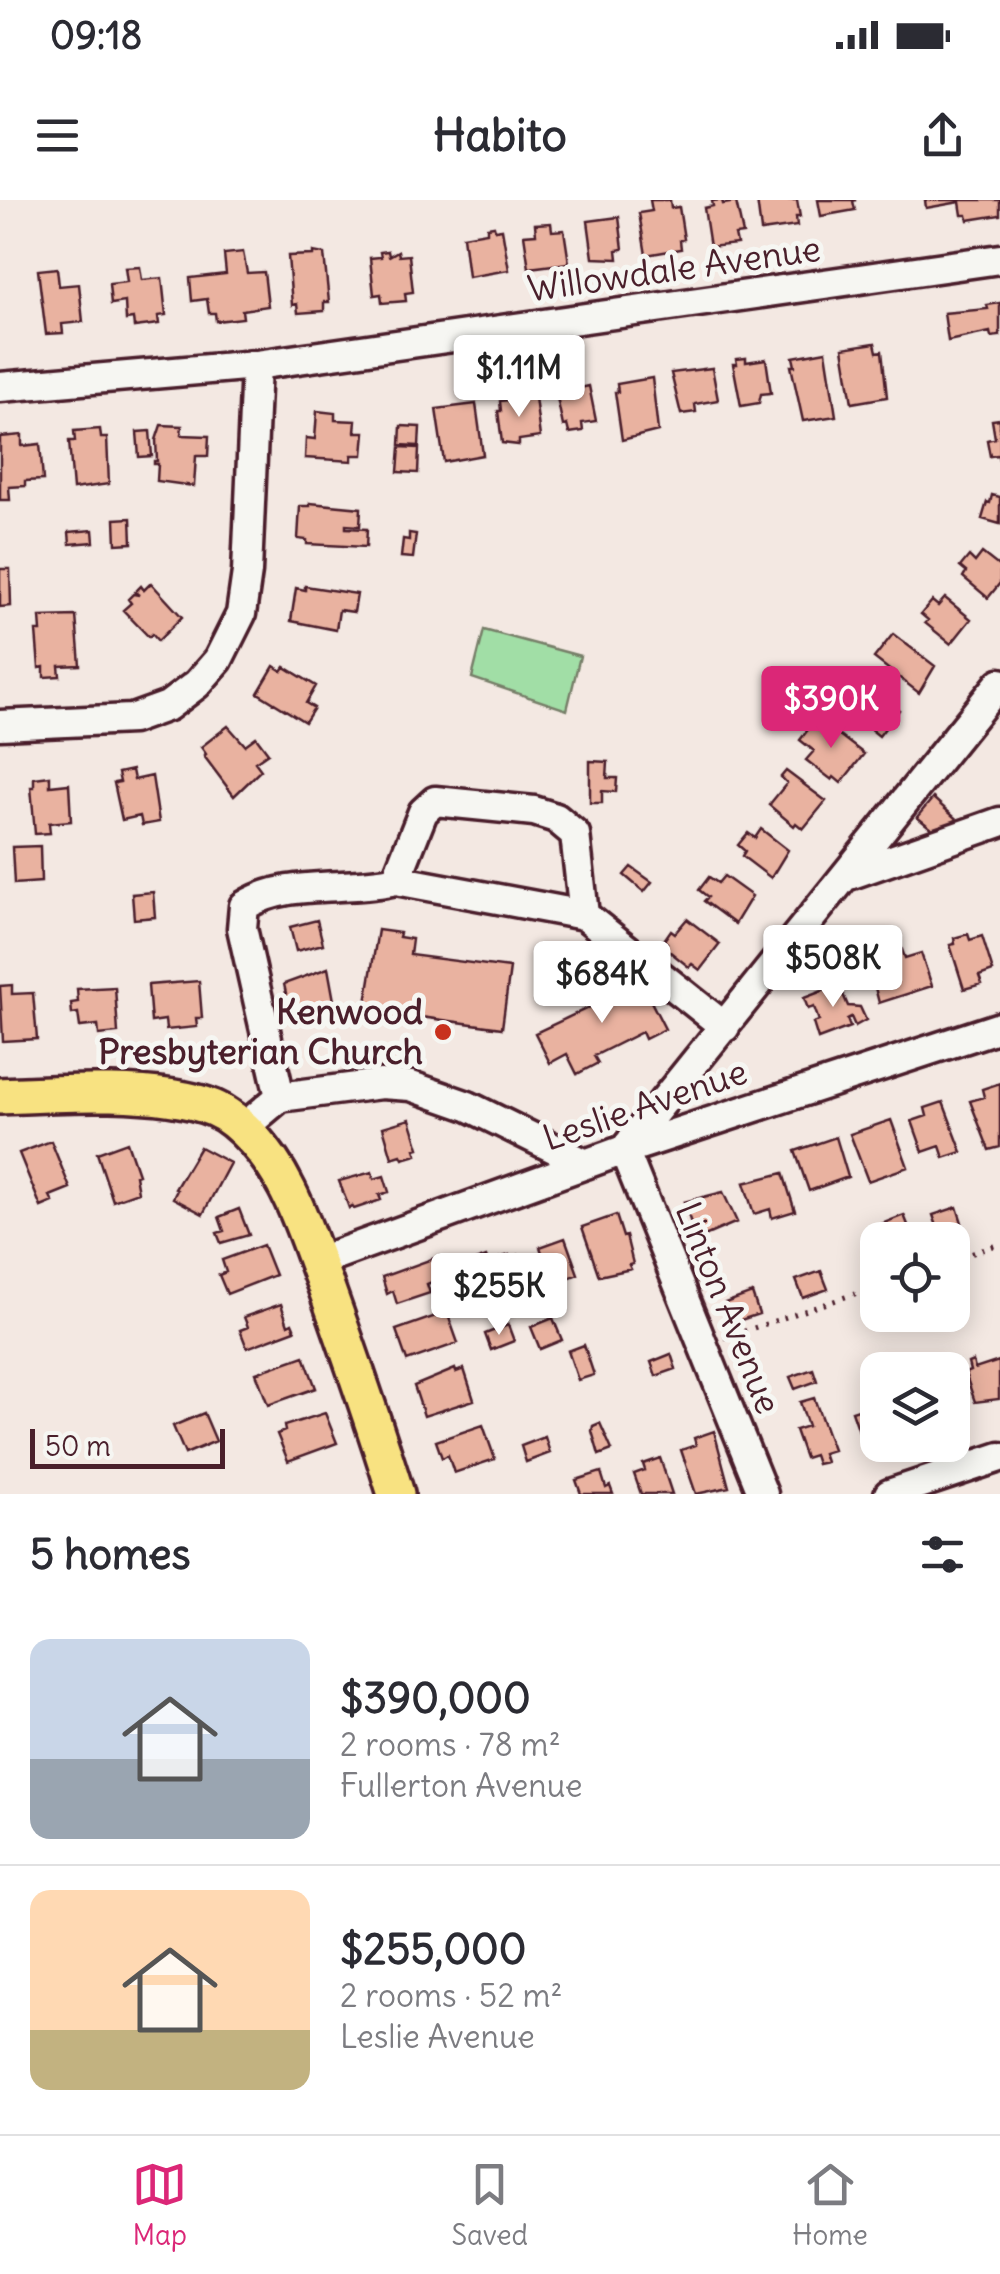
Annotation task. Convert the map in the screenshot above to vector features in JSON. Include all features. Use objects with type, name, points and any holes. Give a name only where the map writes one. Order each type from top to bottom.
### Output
[{"type":"main road","points":[[0,1096],[102,1094],[180,1100],[218,1110],[242,1129],[284,1182],[367,1397],[396,1494]]},
{"type":"street","name":"Willowdale Avenue","points":[[0,387],[256,366],[1000,258]]},
{"type":"street","points":[[0,725],[132,719],[168,706],[197,684],[218,660],[241,614],[247,572],[256,366]]},
{"type":"street","points":[[624,1150],[1000,683]]},
{"type":"street","points":[[396,880],[423,812],[436,801],[534,811],[556,818],[575,834],[584,915]]},
{"type":"street","points":[[845,877],[1000,822]]},
{"type":"street","points":[[280,1098],[242,928],[244,906],[258,896],[313,888],[372,886],[396,880],[584,915],[724,1027]]},
{"type":"street","name":"Leslie Avenue","points":[[316,1262],[624,1150],[1000,1026]]},
{"type":"street","points":[[242,1129],[280,1098],[381,1084],[410,1086],[468,1106],[586,1164]]},
{"type":"street","name":"Linton Avenue","points":[[624,1150],[763,1494]]},
{"type":"street","points":[[890,1494],[1000,1458]]},
{"type":"path","points":[[970,1254],[1000,1244]]},
{"type":"path","points":[[703,1346],[860,1292]]},
{"type":"green space","points":[[484,630],[580,656],[567,710],[472,678]]},
{"type":"building","points":[[650,200],[670,200],[671,208],[679,207],[684,239],[680,240],[681,249],[646,255],[639,213],[652,211]]},
{"type":"building","points":[[722,200],[723,204],[736,202],[743,234],[735,235],[737,244],[710,247],[704,208],[713,206],[712,201]]},
{"type":"building","points":[[757,200],[797,200],[797,226],[761,231]]},
{"type":"building","points":[[818,200],[856,200],[855,210],[821,216]]},
{"type":"building","points":[[925,200],[1000,200],[1000,215],[968,220],[967,215],[962,215],[960,202],[926,208]]},
{"type":"building","points":[[619,217],[623,249],[617,250],[618,259],[593,258],[588,221]]},
{"type":"building","points":[[551,223],[552,231],[564,230],[569,263],[529,268],[524,235],[536,234],[535,224]]},
{"type":"building","points":[[494,226],[495,230],[502,229],[509,270],[468,277],[463,236],[487,232],[487,227]]},
{"type":"building","points":[[388,251],[389,256],[398,251],[399,256],[409,255],[413,292],[405,293],[406,301],[382,303],[381,294],[374,295],[370,258],[381,257],[380,252]]},
{"type":"building","points":[[243,252],[247,273],[264,272],[268,306],[242,310],[243,318],[216,321],[215,313],[209,313],[207,299],[192,301],[190,278],[226,274],[224,254]]},
{"type":"building","points":[[324,254],[329,302],[324,302],[324,311],[298,313],[297,304],[292,305],[288,256]]},
{"type":"building","points":[[140,267],[142,280],[162,278],[166,315],[158,316],[159,324],[134,327],[133,319],[126,320],[125,302],[111,304],[109,284],[127,282],[125,268]]},
{"type":"building","points":[[57,268],[59,286],[79,284],[83,322],[62,324],[63,333],[46,334],[38,270]]},
{"type":"building","points":[[1000,303],[1000,336],[991,337],[990,332],[948,341],[944,313],[988,309],[987,305]]},
{"type":"building","points":[[875,343],[877,352],[882,351],[887,397],[852,403],[843,348]]},
{"type":"building","points":[[826,351],[836,416],[803,421],[791,366],[795,366],[793,357]]},
{"type":"building","points":[[746,358],[746,362],[766,359],[771,393],[761,394],[759,403],[741,406],[733,364],[737,364],[736,359]]},
{"type":"building","points":[[712,368],[718,400],[695,404],[696,412],[681,414],[671,373]]},
{"type":"building","points":[[652,378],[658,431],[622,440],[617,384]]},
{"type":"building","points":[[570,385],[571,390],[589,386],[596,421],[582,423],[583,431],[569,433],[567,425],[563,426],[555,388]]},
{"type":"building","points":[[535,397],[540,437],[519,440],[519,445],[502,443],[500,401]]},
{"type":"building","points":[[476,404],[483,455],[444,462],[436,409]]},
{"type":"building","points":[[317,411],[335,413],[335,420],[356,421],[355,432],[365,432],[363,455],[352,455],[352,461],[305,458],[306,438],[315,439]]},
{"type":"building","points":[[1000,419],[999,460],[998,455],[990,456],[987,440],[995,438],[992,420]]},
{"type":"building","points":[[161,425],[182,426],[181,435],[209,436],[208,456],[196,456],[194,486],[157,481],[158,464],[154,461]]},
{"type":"building","points":[[401,426],[420,427],[419,446],[400,445]]},
{"type":"building","points":[[100,429],[101,438],[107,438],[109,484],[73,489],[69,441],[75,441],[74,431]]},
{"type":"building","points":[[150,431],[152,456],[139,457],[137,432]]},
{"type":"building","points":[[22,435],[22,446],[40,444],[43,480],[9,487],[10,500],[0,500],[0,437]]},
{"type":"building","points":[[400,447],[419,448],[418,473],[398,472]]},
{"type":"building","points":[[992,495],[1000,497],[1000,524],[982,519]]},
{"type":"building","points":[[310,503],[361,508],[360,526],[346,528],[367,529],[366,547],[307,544],[307,540],[298,539],[300,506]]},
{"type":"building","points":[[131,518],[132,543],[116,544],[115,519]]},
{"type":"building","points":[[93,530],[94,542],[70,544],[69,532]]},
{"type":"building","points":[[409,533],[416,534],[413,558],[401,557],[403,539],[409,540]]},
{"type":"building","points":[[982,553],[1000,567],[1000,583],[988,598],[963,577],[966,572],[960,567],[969,556],[975,562]]},
{"type":"building","points":[[0,569],[10,569],[11,606],[0,607]]},
{"type":"building","points":[[151,583],[182,617],[158,641],[123,610],[131,603],[128,599],[133,594],[139,595],[135,592],[141,586],[144,590]]},
{"type":"building","points":[[305,586],[357,594],[354,612],[339,610],[336,630],[291,621],[296,588],[305,590]]},
{"type":"building","points":[[945,598],[971,619],[951,644],[925,623],[928,620],[921,614],[932,601],[938,606]]},
{"type":"building","points":[[76,616],[80,665],[59,666],[60,676],[44,677],[44,667],[39,668],[36,631],[41,631],[40,617]]},
{"type":"building","points":[[893,634],[935,666],[919,693],[874,658]]},
{"type":"building","points":[[274,666],[282,671],[285,667],[316,686],[306,703],[314,708],[305,722],[258,693]]},
{"type":"building","points":[[873,690],[899,710],[879,736],[853,715]]},
{"type":"building","points":[[817,718],[864,754],[841,783],[806,760],[814,751],[800,740]]},
{"type":"building","points":[[228,726],[245,745],[256,737],[268,753],[255,762],[261,770],[234,796],[201,747]]},
{"type":"building","points":[[590,761],[608,762],[607,778],[617,778],[616,792],[602,791],[602,803],[590,803]]},
{"type":"building","points":[[132,770],[134,780],[152,776],[159,822],[142,825],[140,816],[122,820],[114,783],[120,782],[118,773]]},
{"type":"building","points":[[786,771],[826,801],[803,829],[769,805],[787,783],[781,777]]},
{"type":"building","points":[[50,776],[50,786],[69,784],[71,821],[49,823],[50,833],[35,834],[31,787],[34,778]]},
{"type":"building","points":[[933,798],[962,824],[937,833],[917,817]]},
{"type":"building","points":[[761,829],[788,850],[771,878],[742,856],[745,851],[738,845],[748,833],[755,838]]},
{"type":"building","points":[[40,846],[41,882],[14,884],[12,847]]},
{"type":"building","points":[[631,867],[652,882],[644,892],[624,875]]},
{"type":"building","points":[[724,876],[752,896],[735,924],[704,901],[708,897],[699,890],[709,877],[718,883]]},
{"type":"building","points":[[153,892],[155,917],[134,919],[132,894]]},
{"type":"building","points":[[687,919],[720,944],[700,970],[692,964],[689,967],[664,947],[671,930],[675,933]]},
{"type":"building","points":[[317,920],[323,944],[296,951],[290,927]]},
{"type":"building","points":[[378,930],[412,939],[410,955],[510,968],[502,1028],[413,1016],[411,1026],[388,1023],[389,1012],[365,1009]]},
{"type":"building","points":[[968,934],[970,940],[982,936],[993,971],[979,976],[982,984],[964,989],[950,945],[955,944],[954,938]]},
{"type":"building","points":[[901,947],[905,958],[921,953],[932,986],[879,1003],[872,976],[889,970],[883,953]]},
{"type":"building","points":[[328,968],[335,1006],[301,1014],[300,1009],[290,1012],[284,984]]},
{"type":"building","points":[[636,972],[665,1029],[645,1039],[642,1032],[594,1056],[598,1063],[577,1074],[567,1054],[550,1063],[535,1033],[620,993],[615,982]]},
{"type":"building","points":[[836,978],[848,1006],[860,1007],[866,1020],[855,1026],[851,1017],[847,1019],[850,1027],[818,1039],[813,1023],[819,1021],[814,1007],[808,1009],[804,998],[825,990],[822,983]]},
{"type":"building","points":[[199,981],[202,1018],[196,1018],[197,1027],[166,1030],[165,1020],[151,1022],[148,985]]},
{"type":"building","points":[[12,985],[12,994],[33,993],[37,1039],[3,1041],[0,986]]},
{"type":"building","points":[[115,987],[118,1033],[99,1035],[98,1025],[80,1027],[78,1013],[72,1014],[71,1003],[78,1002],[77,989]]},
{"type":"building","points":[[1000,1083],[1000,1147],[989,1150],[970,1101],[984,1097],[982,1089]]},
{"type":"building","points":[[943,1102],[962,1152],[944,1158],[940,1146],[923,1152],[912,1121],[927,1116],[925,1108]]},
{"type":"building","points":[[410,1119],[419,1148],[415,1149],[417,1155],[392,1158],[383,1127]]},
{"type":"building","points":[[891,1120],[908,1167],[868,1181],[850,1134]]},
{"type":"building","points":[[836,1137],[848,1177],[809,1191],[795,1151]]},
{"type":"building","points":[[51,1141],[70,1188],[50,1196],[53,1202],[41,1207],[19,1153]]},
{"type":"building","points":[[127,1142],[138,1174],[138,1192],[113,1201],[97,1153]]},
{"type":"building","points":[[200,1147],[230,1163],[203,1214],[173,1198]]},
{"type":"building","points":[[372,1172],[374,1179],[384,1176],[389,1192],[379,1195],[381,1200],[349,1208],[339,1181]]},
{"type":"building","points":[[783,1173],[795,1211],[772,1218],[770,1209],[754,1214],[744,1183]]},
{"type":"building","points":[[723,1192],[737,1222],[700,1238],[695,1236],[684,1202]]},
{"type":"building","points":[[957,1207],[962,1222],[936,1222],[933,1215]]},
{"type":"building","points":[[239,1209],[249,1235],[221,1243],[217,1233],[224,1231],[219,1217]]},
{"type":"building","points":[[616,1215],[633,1264],[629,1265],[631,1269],[599,1276],[582,1227]]},
{"type":"building","points":[[904,1215],[907,1222],[886,1222]]},
{"type":"building","points":[[565,1238],[578,1274],[553,1284],[540,1247]]},
{"type":"building","points":[[263,1245],[275,1275],[227,1294],[219,1275],[226,1272],[222,1260]]},
{"type":"building","points":[[518,1255],[520,1262],[524,1260],[533,1288],[524,1291],[530,1307],[513,1313],[496,1259]]},
{"type":"building","points":[[440,1256],[447,1276],[427,1284],[430,1293],[397,1304],[393,1291],[387,1294],[382,1277]]},
{"type":"building","points":[[486,1257],[496,1285],[469,1295],[459,1267]]},
{"type":"building","points":[[821,1271],[828,1289],[803,1298],[796,1280]]},
{"type":"building","points":[[752,1293],[759,1314],[732,1323],[725,1303]]},
{"type":"building","points":[[281,1304],[288,1325],[292,1323],[295,1330],[247,1348],[240,1330],[248,1327],[244,1317]]},
{"type":"building","points":[[447,1312],[458,1343],[407,1361],[396,1330]]},
{"type":"building","points":[[553,1318],[562,1340],[540,1349],[531,1327]]},
{"type":"building","points":[[508,1325],[514,1341],[491,1350],[485,1334]]},
{"type":"building","points":[[584,1345],[594,1375],[578,1380],[568,1351]]},
{"type":"building","points":[[671,1354],[676,1369],[656,1376],[651,1362]]},
{"type":"building","points":[[304,1356],[316,1388],[268,1405],[256,1373]]},
{"type":"building","points":[[973,1361],[975,1369],[999,1361],[999,1399],[975,1402],[970,1388]]},
{"type":"building","points":[[464,1369],[474,1400],[424,1416],[414,1386]]},
{"type":"building","points":[[813,1369],[817,1381],[795,1389],[790,1377]]},
{"type":"building","points":[[814,1398],[833,1450],[823,1453],[826,1462],[817,1464],[814,1455],[805,1458],[795,1430],[808,1426],[800,1402]]},
{"type":"building","points":[[860,1408],[860,1434],[852,1411]]},
{"type":"building","points":[[204,1413],[216,1441],[185,1454],[173,1426]]},
{"type":"building","points":[[325,1413],[337,1443],[288,1461],[277,1434],[285,1431],[284,1426]]},
{"type":"building","points":[[600,1423],[612,1450],[599,1455],[592,1431]]},
{"type":"building","points":[[483,1425],[495,1459],[454,1473],[448,1455],[442,1458],[436,1441]]},
{"type":"building","points":[[714,1431],[729,1487],[696,1494],[681,1450],[696,1445],[694,1438]]},
{"type":"building","points":[[545,1437],[550,1453],[526,1462],[521,1446]]},
{"type":"building","points":[[660,1458],[672,1494],[641,1494],[634,1474],[645,1470],[643,1464]]},
{"type":"building","points":[[601,1472],[606,1488],[610,1486],[613,1494],[581,1494],[576,1480]]},
{"type":"place","name":"Kenwood Presbyterian Church","points":[[443,1032]]}]
